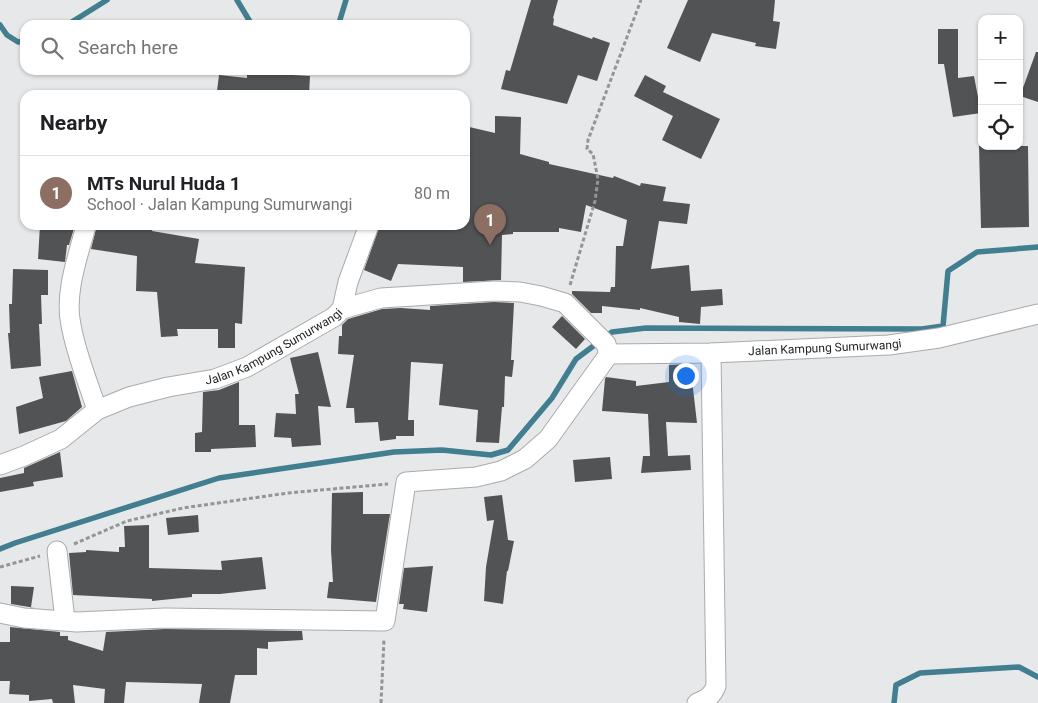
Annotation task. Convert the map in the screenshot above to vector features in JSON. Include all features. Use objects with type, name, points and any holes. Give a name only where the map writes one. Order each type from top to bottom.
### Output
[{"type":"street","points":[[85,230],[74,267],[70,324],[97,410]]},
{"type":"street","points":[[342,308],[348,282],[367,230]]},
{"type":"street","name":"Jalan Kampung Sumurwangi","points":[[0,465],[61,439],[97,410],[129,397],[214,378],[247,367],[334,317],[342,308],[381,298],[520,292],[565,303],[589,326],[608,349],[711,353],[889,345],[915,342],[1038,314]]},
{"type":"street","points":[[0,613],[24,618],[77,622],[165,618],[385,621],[406,482],[476,478],[501,471],[525,458],[548,439],[608,349]]},
{"type":"street","points":[[697,703],[708,699],[716,686],[711,353]]},
{"type":"street","points":[[57,551],[64,620]]},
{"type":"path","points":[[565,303],[596,201],[598,179],[593,154],[588,149],[588,140],[641,0]]},
{"type":"path","points":[[0,567],[57,551],[128,522],[183,508],[288,493],[406,482]]},
{"type":"path","points":[[381,703],[385,621]]},
{"type":"building","points":[[531,0],[558,0],[553,25],[592,39],[593,37],[610,43],[597,81],[578,75],[567,104],[501,89],[506,70],[510,71]]},
{"type":"building","points":[[688,0],[775,0],[773,21],[780,22],[776,49],[755,46],[756,43],[712,33],[700,62],[667,48]]},
{"type":"building","points":[[938,29],[958,29],[958,78],[974,76],[978,97],[978,113],[953,117],[944,64],[938,64]]},
{"type":"building","points":[[1036,52],[1038,52],[1038,102],[1023,97],[1023,88]]},
{"type":"building","points":[[219,75],[247,78],[247,75],[310,76],[309,90],[217,90]]},
{"type":"building","points":[[645,75],[666,86],[663,92],[720,119],[701,159],[662,140],[673,116],[634,96]]},
{"type":"building","points":[[495,116],[521,117],[520,154],[549,162],[549,164],[613,178],[614,176],[640,186],[641,183],[666,187],[663,201],[690,204],[687,224],[659,221],[651,269],[689,265],[691,291],[722,289],[723,305],[701,307],[700,324],[679,322],[679,317],[640,308],[640,310],[602,306],[602,313],[591,313],[572,294],[572,291],[610,292],[611,287],[615,287],[616,246],[623,246],[627,220],[586,205],[581,232],[559,228],[559,232],[513,232],[513,234],[502,235],[501,280],[463,282],[463,267],[398,264],[391,281],[364,270],[378,230],[470,230],[470,127],[495,133]]},
{"type":"building","points":[[1023,146],[1028,146],[1029,227],[981,228],[979,150],[1023,150]]},
{"type":"building","points":[[40,230],[74,230],[69,245],[67,245],[65,262],[38,259]]},
{"type":"building","points":[[96,230],[152,230],[199,239],[195,263],[245,267],[242,324],[235,323],[235,348],[218,348],[218,329],[177,329],[178,336],[161,337],[157,292],[136,291],[137,256],[91,249]]},
{"type":"building","points":[[13,269],[48,270],[48,295],[41,295],[42,324],[39,324],[41,366],[11,369],[8,333],[10,333],[9,304],[12,304]]},
{"type":"building","points":[[494,302],[514,303],[511,360],[514,360],[512,377],[505,376],[504,407],[502,407],[499,443],[476,442],[478,410],[439,405],[443,364],[411,362],[408,420],[414,420],[414,436],[396,436],[396,439],[380,441],[378,422],[355,423],[354,408],[346,408],[354,355],[338,354],[339,336],[342,336],[342,325],[348,319],[382,309],[430,310],[430,306]]},
{"type":"building","points":[[562,316],[585,339],[576,349],[552,327]]},
{"type":"building","points":[[318,352],[331,407],[318,406],[321,445],[292,447],[291,438],[274,437],[276,413],[296,414],[295,394],[299,394],[290,358]]},
{"type":"building","points":[[688,364],[688,380],[692,380],[697,423],[666,422],[668,456],[690,455],[691,470],[641,473],[643,456],[650,456],[648,414],[602,411],[605,379],[606,377],[636,381],[636,386],[669,382],[669,365]]},
{"type":"building","points":[[72,371],[82,407],[66,421],[19,434],[16,407],[43,398],[39,377]]},
{"type":"building","points":[[239,382],[239,425],[255,425],[256,447],[211,449],[211,452],[195,452],[195,433],[202,432],[203,392],[219,390]]},
{"type":"building","points":[[60,452],[63,477],[33,482],[34,486],[0,492],[0,478],[24,473],[24,468]]},
{"type":"building","points":[[610,457],[612,479],[575,482],[573,460]]},
{"type":"building","points":[[363,492],[363,514],[390,514],[376,602],[327,598],[329,582],[333,582],[331,550],[332,493]]},
{"type":"building","points":[[502,495],[508,540],[514,541],[507,571],[503,604],[484,601],[486,567],[494,520],[487,521],[484,497]]},
{"type":"building","points":[[198,515],[199,532],[168,535],[166,518]]},
{"type":"building","points":[[149,525],[149,568],[222,570],[221,561],[262,557],[266,589],[220,594],[192,594],[192,597],[152,601],[152,599],[73,595],[69,553],[86,552],[86,550],[119,552],[119,547],[125,547],[124,526]]},
{"type":"building","points":[[433,566],[427,612],[403,609],[404,604],[399,604],[404,568]]},
{"type":"building","points":[[11,586],[34,587],[31,607],[35,608],[11,604]]},
{"type":"building","points":[[10,627],[60,632],[60,636],[68,636],[68,640],[103,651],[106,632],[165,629],[302,631],[303,640],[268,642],[268,649],[257,648],[257,675],[235,675],[230,703],[199,703],[202,684],[126,682],[124,703],[104,703],[105,689],[73,685],[75,703],[53,703],[52,699],[29,701],[29,695],[9,694],[10,681],[0,681],[0,642],[10,642]]},
{"type":"waterway","points":[[75,20],[107,0]]},
{"type":"waterway","points":[[237,0],[249,20]]},
{"type":"waterway","points":[[340,20],[346,0]]},
{"type":"waterway","points":[[0,25],[7,35],[20,42]]},
{"type":"waterway","points":[[0,549],[219,478],[394,452],[442,450],[491,455],[508,450],[552,398],[576,359],[612,332],[646,328],[922,329],[943,326],[948,271],[977,252],[1038,247]]},
{"type":"waterway","points":[[894,703],[896,685],[920,673],[1019,667],[1038,677]]},
{"type":"place","name":"MTs Nurul Huda 1","points":[[490,245]]}]
